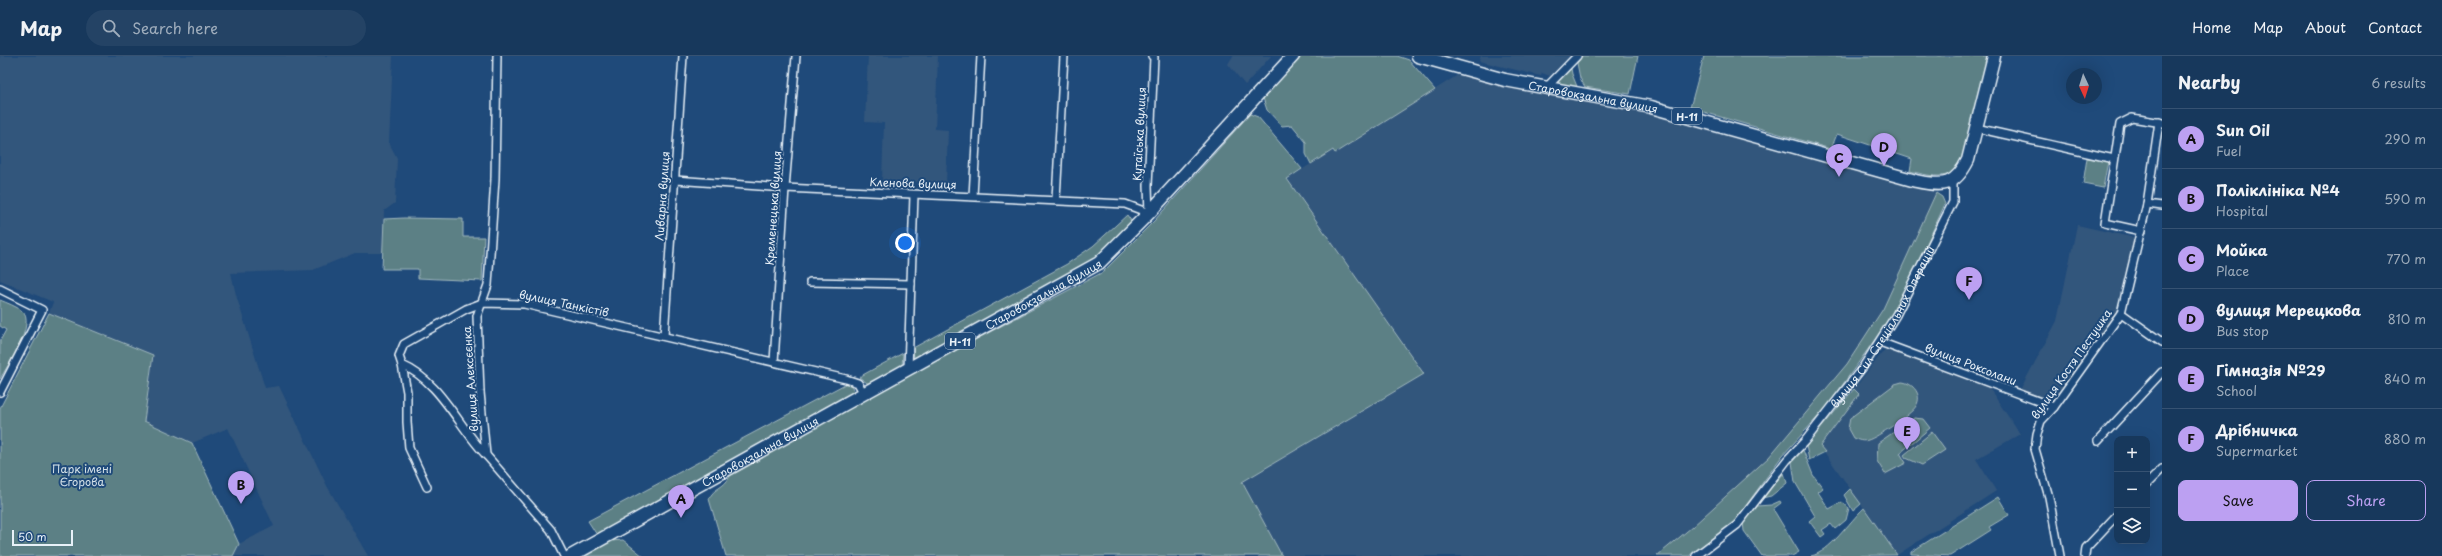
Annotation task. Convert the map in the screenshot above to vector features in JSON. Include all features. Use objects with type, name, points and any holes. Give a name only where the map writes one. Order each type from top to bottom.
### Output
[{"type":"main road","name":"Старовокзальна вулиця","points":[[571,556],[1098,263],[1149,213],[1293,56]]},
{"type":"main road","name":"Старовокзальна вулиця","points":[[1418,56],[1505,80],[1651,107],[1931,184],[1953,182]]},
{"type":"main road","points":[[1953,182],[1961,174],[1968,160],[1994,56]]},
{"type":"street","name":"вулиця Алексєєнка","points":[[486,455],[476,334],[476,316],[488,285],[495,179],[497,56]]},
{"type":"street","name":"Ливарна вулиця","points":[[664,336],[683,56]]},
{"type":"street","name":"Кременецька вулиця","points":[[774,362],[785,188],[796,56]]},
{"type":"street","points":[[973,196],[981,56]]},
{"type":"street","points":[[1056,199],[1064,56]]},
{"type":"street","name":"Кутаїська вулиця","points":[[1149,213],[1148,186],[1154,57],[1152,56]]},
{"type":"street","points":[[1546,88],[1577,56]]},
{"type":"street","name":"вулиця Костя Пестушка","points":[[2060,556],[2049,497],[2036,449],[2036,434],[2041,421],[2054,407],[2121,313],[2141,232],[2147,204],[2161,122],[2132,118],[2120,124],[2105,223],[2141,232]]},
{"type":"street","points":[[1976,128],[2114,159]]},
{"type":"street","name":"Кленова вулиця","points":[[675,180],[914,195],[1056,199],[1125,204],[1149,213]]},
{"type":"street","name":"вулиця Сил Спеціальних Операцій","points":[[1696,556],[1737,525],[1787,460],[1830,409],[1880,342],[1900,308],[1953,202],[1953,182]]},
{"type":"street","points":[[908,369],[914,195]]},
{"type":"street","points":[[2147,204],[2162,206]]},
{"type":"street","points":[[810,282],[911,284]]},
{"type":"street","points":[[0,289],[42,310],[0,392]]},
{"type":"street","name":"вулиця Танкістів","points":[[427,487],[409,448],[407,392],[399,356],[404,344],[466,309],[482,303],[524,304],[846,379],[858,383],[864,394]]},
{"type":"street","points":[[2121,313],[2162,342]]},
{"type":"street","name":"вулиця Роксолани","points":[[1880,342],[2054,407]]},
{"type":"street","points":[[402,365],[414,370],[428,381],[471,440],[486,455],[551,530],[564,556]]},
{"type":"street","points":[[2098,441],[2162,372]]},
{"type":"street","points":[[2150,481],[2162,469]]},
{"type":"street","points":[[2085,556],[2086,548],[2114,518]]},
{"type":"shaded area","points":[[0,56],[393,56],[389,143],[397,158],[395,203],[384,211],[383,253],[355,253],[313,270],[231,273],[236,295],[265,388],[279,386],[327,486],[368,556],[233,556],[239,544],[274,526],[228,428],[192,443],[144,421],[153,355],[49,313],[53,302],[0,280]]},
{"type":"shaded area","points":[[868,56],[938,56],[935,129],[948,130],[946,183],[882,181],[884,123],[865,122]]},
{"type":"shaded area","points":[[1233,56],[1271,56],[1245,85],[1228,64]]},
{"type":"shaded area","points":[[1481,56],[1569,56],[1550,76],[1542,73],[1541,76],[1479,61]]},
{"type":"shaded area","points":[[1461,73],[1642,108],[1936,193],[1883,309],[1847,364],[1769,457],[1692,527],[1657,556],[1282,556],[1242,482],[1424,374],[1287,179],[1333,150],[1335,153]]},
{"type":"shaded area","points":[[2077,225],[2135,238],[2115,315],[2057,398],[2048,401],[2020,390],[2057,321]]},
{"type":"shaded area","points":[[1886,348],[1987,385],[2020,434],[1976,459],[1996,491],[1897,555],[1820,446],[1859,394],[1854,389]]},
{"type":"green space","points":[[1302,56],[1397,56],[1409,60],[1435,90],[1335,153],[1333,150],[1311,164],[1306,154],[1306,142],[1292,125],[1282,126],[1267,110],[1263,98]]},
{"type":"green space","points":[[1582,56],[1638,56],[1630,94],[1585,87],[1580,78],[1577,63]]},
{"type":"green space","points":[[1704,56],[1989,56],[1961,163],[1957,169],[1951,173],[1931,176],[1910,171],[1912,159],[1837,134],[1831,149],[1690,108]]},
{"type":"green space","points":[[1570,63],[1572,74],[1580,94],[1546,88]]},
{"type":"green space","points":[[1250,114],[1258,117],[1302,169],[1287,179],[1424,374],[1242,482],[1282,556],[726,556],[709,499],[714,492],[728,480],[730,476],[937,360],[1103,272],[1154,221]]},
{"type":"green space","points":[[2087,158],[2108,161],[2103,188],[2083,184]]},
{"type":"green space","points":[[1936,193],[1942,197],[1945,204],[1893,313],[1826,408],[1782,456],[1734,522],[1689,556],[1657,556],[1692,527],[1769,457],[1847,364],[1883,309]]},
{"type":"green space","points":[[1127,215],[1132,222],[1102,255],[917,359],[914,358],[913,348],[1067,264],[1093,246]]},
{"type":"green space","points":[[384,219],[463,219],[463,237],[484,237],[482,281],[418,278],[418,269],[382,269]]},
{"type":"green space","points":[[0,300],[22,311],[26,317],[26,325],[19,345],[0,379],[0,341],[6,330],[0,326]]},
{"type":"green space","name":"Парк імені Єгорова","points":[[49,313],[153,355],[144,421],[192,443],[239,544],[233,556],[0,556],[0,408]]},
{"type":"green space","points":[[903,353],[902,366],[873,384],[867,383],[859,377]]},
{"type":"green space","points":[[1902,382],[1913,387],[1918,394],[1918,402],[1913,410],[1894,425],[1868,440],[1864,441],[1853,438],[1848,429],[1850,418],[1895,384]]},
{"type":"green space","points":[[847,383],[851,385],[855,393],[597,535],[588,521]]},
{"type":"green space","points":[[1854,389],[1859,394],[1820,446],[1825,452],[1809,460],[1806,446]]},
{"type":"green space","points":[[1914,418],[1923,419],[1930,428],[1900,453],[1906,463],[1885,474],[1877,461],[1878,443]]},
{"type":"green space","points":[[1932,432],[1945,450],[1922,465],[1906,458],[1904,455]]},
{"type":"green space","points":[[1803,450],[1813,475],[1823,488],[1818,492],[1829,509],[1842,502],[1849,508],[1846,520],[1835,529],[1831,524],[1822,530],[1825,534],[1821,537],[1809,521],[1815,516],[1795,482],[1792,462]]},
{"type":"green space","points":[[1784,473],[1787,483],[1771,496],[1762,498]]},
{"type":"green space","points":[[1850,489],[1861,504],[1853,511],[1844,495]]},
{"type":"green space","points":[[1998,497],[2009,515],[1989,527],[1991,530],[1950,556],[1911,554],[1911,552]]},
{"type":"green space","points":[[1780,501],[1781,503],[1773,509],[1799,552],[1792,556],[1762,556],[1744,531],[1743,522],[1757,506],[1771,505]]},
{"type":"green space","points":[[1864,508],[1897,555],[1811,556],[1825,549],[1832,543]]},
{"type":"green space","points":[[623,540],[643,556],[585,556],[611,541]]},
{"type":"place","name":"вулиця Мерецкова","points":[[1884,166]]},
{"type":"place","name":"Мойка","points":[[1839,177]]},
{"type":"place","name":"Дрібничка","points":[[1969,300]]},
{"type":"place","name":"Гімназія №29","points":[[1907,450]]},
{"type":"place","name":"Поліклініка №4","points":[[241,504]]},
{"type":"place","name":"Sun Oil","points":[[681,518]]}]
